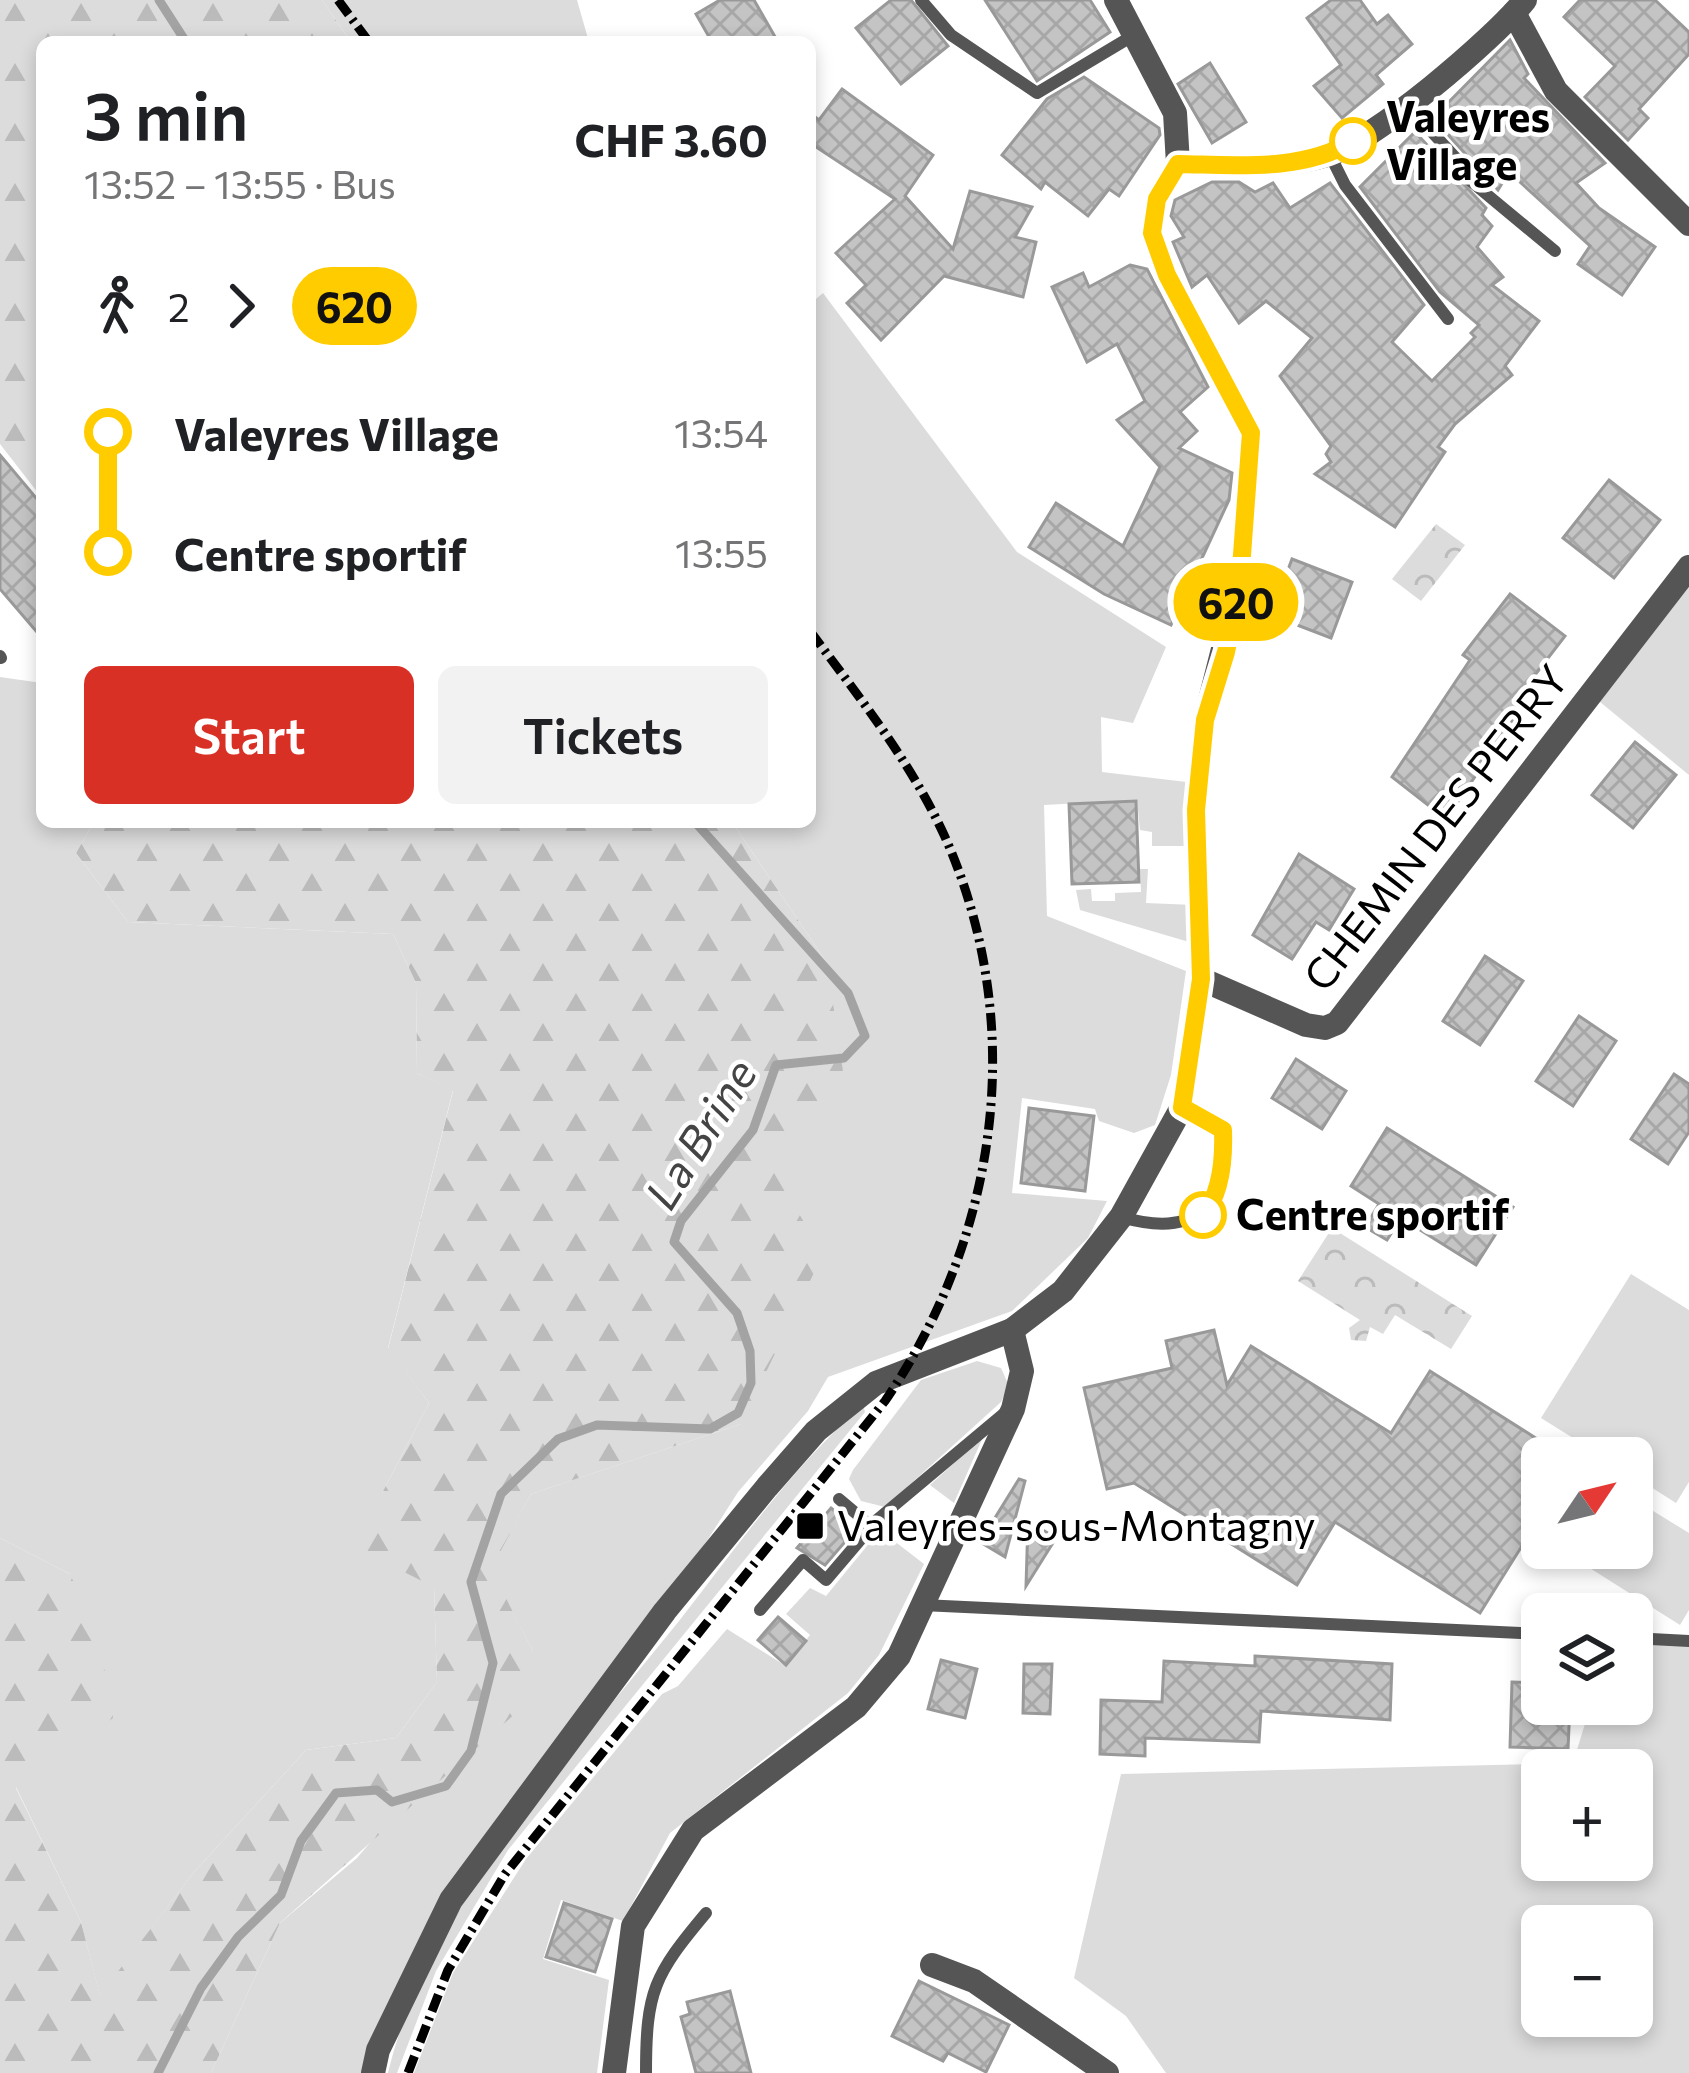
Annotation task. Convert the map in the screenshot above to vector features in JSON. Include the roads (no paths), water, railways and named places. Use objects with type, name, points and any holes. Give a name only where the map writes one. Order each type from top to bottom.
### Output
[{"type":"street","points":[[373,2073],[378,2050],[451,1900],[665,1611],[767,1487],[816,1430],[876,1383],[1012,1330],[1063,1291],[1121,1217],[1182,1107],[1201,979],[1196,810],[1205,720],[1226,652],[1240,582],[1251,433],[1167,275],[1152,233],[1157,199],[1178,164],[1175,113],[1116,0]]},
{"type":"street","points":[[1178,164],[1259,166],[1330,155],[1406,105],[1520,7],[1556,91],[1689,224]]},
{"type":"street","name":"CHEMIN DES PERRY","points":[[1201,979],[1306,1025],[1325,1028],[1337,1023],[1689,567]]},
{"type":"street","points":[[614,2073],[633,1926],[693,1830],[856,1708],[899,1656],[1013,1409],[1022,1370],[1012,1330]]},
{"type":"street","points":[[932,1965],[974,1982],[1107,2073]]},
{"type":"lane","points":[[921,0],[951,35],[1037,93],[1135,34]]},
{"type":"lane","points":[[1406,105],[1465,168],[1467,178],[1555,251]]},
{"type":"lane","points":[[1330,155],[1346,185],[1448,319]]},
{"type":"lane","points":[[1121,1217],[1156,1227],[1203,1215],[1210,1207],[1221,1173],[1223,1130],[1182,1107]]},
{"type":"lane","points":[[760,1610],[803,1560],[826,1580],[871,1526],[1000,1414],[1013,1409]]},
{"type":"lane","points":[[839,1499],[871,1526]]},
{"type":"lane","points":[[921,1605],[1521,1633]]},
{"type":"lane","points":[[1653,1639],[1689,1641]]},
{"type":"lane","points":[[646,2073],[646,2026],[657,1971],[706,1913]]},
{"type":"waterway","name":"La Brine","points":[[159,0],[182,36]]},
{"type":"waterway","name":"La Brine","points":[[158,2073],[201,1988],[238,1937],[281,1895],[301,1841],[336,1793],[377,1790],[392,1802],[446,1786],[471,1751],[493,1663],[471,1582],[501,1494],[558,1439],[597,1425],[710,1429],[738,1413],[751,1383],[750,1351],[737,1313],[674,1242],[681,1221],[753,1130],[776,1065],[844,1058],[865,1036],[848,993],[700,828]]},
{"type":"railway","points":[[338,0],[365,36]]},
{"type":"railway","points":[[408,2073],[448,1970],[505,1874],[885,1401],[924,1336],[954,1269],[976,1198],[989,1126],[993,1054],[987,981],[971,908],[945,837],[916,782],[816,639]]},
{"type":"place","name":"Valeyres Village","points":[[1353,141]]},
{"type":"place","name":"Centre sportif","points":[[1203,1215]]},
{"type":"place","name":"Valeyres-sous-Montagny","points":[[810,1526]]}]
